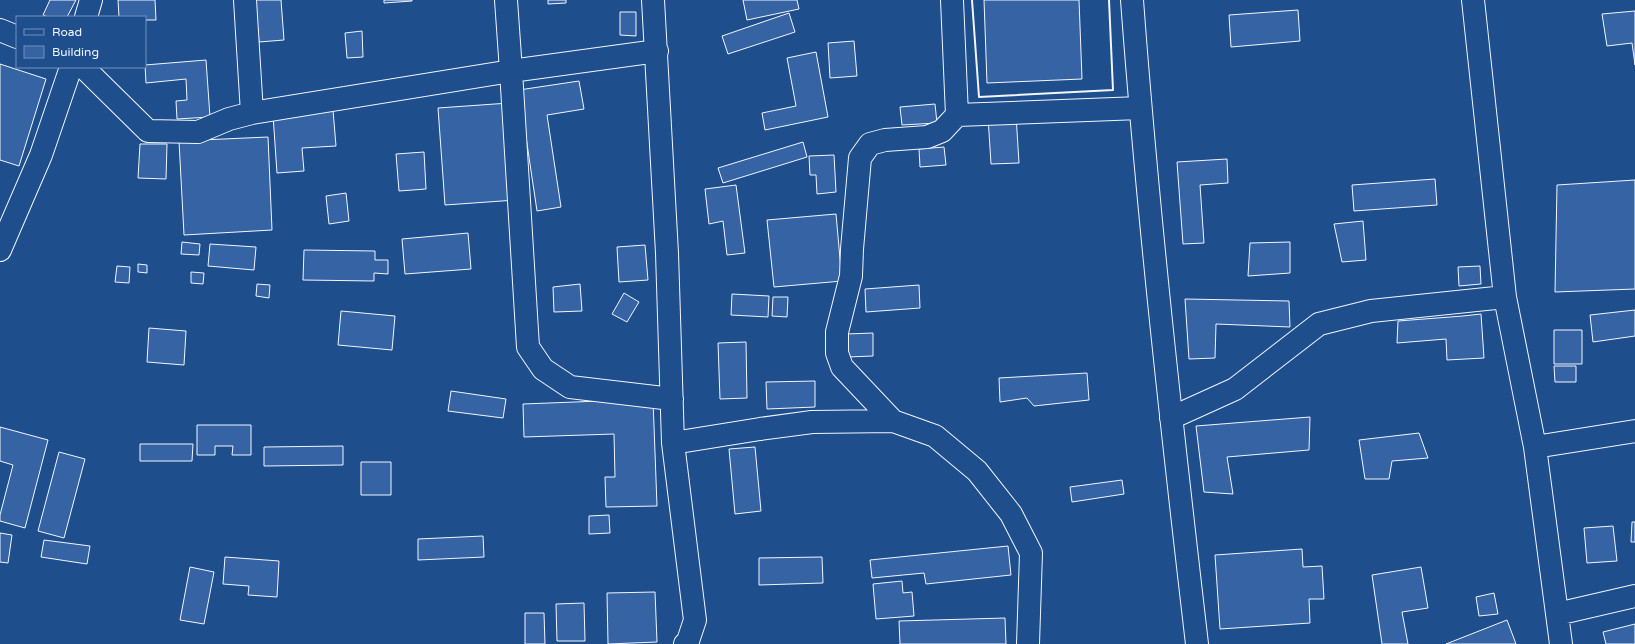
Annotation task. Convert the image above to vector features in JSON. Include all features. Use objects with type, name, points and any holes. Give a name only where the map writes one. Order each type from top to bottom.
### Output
[{"type":"street","points":[[86,16],[91,0]]},
{"type":"street","points":[[244,0],[252,113]]},
{"type":"street","points":[[506,0],[528,347],[543,369],[570,387],[672,399]]},
{"type":"street","points":[[653,0],[667,253],[673,443],[695,620],[690,643]]},
{"type":"street","points":[[952,0],[957,115]]},
{"type":"street","points":[[1132,0],[1140,108],[1171,418],[1197,644]]},
{"type":"street","points":[[1474,0],[1504,297],[1535,448],[1561,644]]},
{"type":"street","points":[[0,30],[16,37]]},
{"type":"street","points":[[84,68],[148,131],[198,132],[229,119],[252,113],[511,71],[657,51]]},
{"type":"street","points":[[0,250],[41,154],[71,68]]},
{"type":"street","points":[[893,421],[842,367],[837,353],[837,332],[851,276],[860,158],[870,144],[885,140],[927,137],[942,131],[957,115],[1140,108]]},
{"type":"street","points":[[1171,418],[1235,389],[1319,324],[1371,310],[1504,297]]},
{"type":"street","points":[[673,443],[812,422],[893,421],[935,436],[977,471],[1011,514],[1031,553],[1028,644]]},
{"type":"street","points":[[1535,448],[1635,431]]},
{"type":"street","points":[[1557,614],[1635,596]]},
{"type":"building","points":[[50,0],[76,0],[68,16],[43,15]]},
{"type":"building","points":[[118,0],[155,0],[156,20],[146,20],[146,16],[119,16]]},
{"type":"building","points":[[255,0],[281,0],[284,40],[259,42]]},
{"type":"building","points":[[384,0],[412,0],[412,1],[384,3]]},
{"type":"building","points":[[548,0],[566,0],[566,3],[548,4]]},
{"type":"building","points":[[743,0],[797,0],[799,9],[747,20]]},
{"type":"building","points":[[984,0],[1079,0],[1082,79],[987,83]]},
{"type":"building","points":[[1298,10],[1300,41],[1231,47],[1229,15]]},
{"type":"building","points":[[1635,11],[1635,65],[1632,43],[1607,46],[1602,14]]},
{"type":"building","points":[[620,12],[636,12],[636,36],[620,35]]},
{"type":"building","points":[[789,13],[795,32],[728,54],[722,36]]},
{"type":"building","points":[[362,31],[363,57],[347,58],[345,33]]},
{"type":"building","points":[[854,41],[857,76],[830,78],[828,43]]},
{"type":"building","points":[[816,52],[828,117],[765,130],[762,113],[796,106],[787,58]]},
{"type":"building","points":[[206,60],[210,117],[177,119],[176,101],[187,100],[186,79],[146,83],[146,65]]},
{"type":"building","points":[[0,64],[46,79],[19,166],[0,160]]},
{"type":"building","points":[[579,81],[584,109],[547,115],[561,207],[537,211],[519,90]]},
{"type":"building","points":[[509,103],[516,200],[445,205],[438,108]]},
{"type":"building","points":[[935,104],[937,123],[902,125],[900,107]]},
{"type":"building","points":[[333,110],[336,146],[302,148],[304,171],[277,173],[273,115]]},
{"type":"building","points":[[1016,115],[1019,163],[991,164],[988,117]]},
{"type":"building","points":[[268,137],[272,230],[184,235],[179,141]]},
{"type":"building","points":[[803,142],[807,157],[723,183],[718,168]]},
{"type":"building","points":[[140,144],[167,144],[166,179],[138,178]]},
{"type":"building","points":[[944,147],[946,165],[920,167],[919,149]]},
{"type":"building","points":[[424,152],[426,189],[399,191],[396,154]]},
{"type":"building","points":[[834,155],[836,192],[817,194],[816,175],[810,175],[809,156]]},
{"type":"building","points":[[1227,159],[1228,183],[1200,185],[1204,243],[1183,244],[1177,162]]},
{"type":"building","points":[[1435,179],[1437,205],[1354,211],[1352,185]]},
{"type":"building","points":[[1635,180],[1635,289],[1555,292],[1557,185]]},
{"type":"building","points":[[736,185],[745,253],[727,255],[723,221],[709,224],[705,189]]},
{"type":"building","points":[[346,193],[349,221],[329,224],[326,196]]},
{"type":"building","points":[[836,214],[842,281],[774,287],[767,220]]},
{"type":"building","points":[[1363,221],[1366,260],[1342,262],[1334,224]]},
{"type":"building","points":[[468,233],[471,269],[405,274],[402,239]]},
{"type":"building","points":[[182,242],[200,244],[199,255],[181,254]]},
{"type":"building","points":[[1290,242],[1290,273],[1248,276],[1250,243]]},
{"type":"building","points":[[210,244],[256,247],[254,270],[208,266]]},
{"type":"building","points":[[645,245],[648,280],[619,282],[617,247]]},
{"type":"building","points":[[304,250],[375,251],[375,260],[388,260],[388,274],[374,273],[374,281],[303,280]]},
{"type":"building","points":[[138,264],[147,265],[147,273],[138,272]]},
{"type":"building","points":[[117,266],[130,267],[129,283],[115,282]]},
{"type":"building","points":[[1480,266],[1481,284],[1459,286],[1458,267]]},
{"type":"building","points":[[191,272],[204,273],[203,284],[191,283]]},
{"type":"building","points":[[257,284],[270,285],[269,298],[256,296]]},
{"type":"building","points":[[580,284],[582,311],[554,312],[553,287]]},
{"type":"building","points":[[919,285],[920,308],[866,312],[865,289]]},
{"type":"building","points":[[624,293],[639,302],[627,322],[612,314]]},
{"type":"building","points":[[732,294],[769,296],[768,317],[731,315]]},
{"type":"building","points":[[773,297],[788,297],[787,317],[772,316]]},
{"type":"building","points":[[1185,299],[1289,301],[1290,327],[1216,324],[1215,358],[1189,359]]},
{"type":"building","points":[[1635,310],[1635,336],[1593,342],[1590,315]]},
{"type":"building","points":[[341,311],[395,316],[392,350],[338,345]]},
{"type":"building","points":[[1481,314],[1484,358],[1447,360],[1446,339],[1397,343],[1398,321]]},
{"type":"building","points":[[149,328],[186,331],[184,365],[147,362]]},
{"type":"building","points":[[1554,330],[1582,330],[1582,364],[1554,364]]},
{"type":"building","points":[[873,333],[873,356],[847,357],[846,334]]},
{"type":"building","points":[[746,342],[747,398],[720,399],[718,343]]},
{"type":"building","points":[[1554,366],[1576,366],[1576,382],[1555,382]]},
{"type":"building","points":[[1087,373],[1089,400],[1034,406],[1027,398],[1000,402],[999,378]]},
{"type":"building","points":[[815,381],[815,407],[767,409],[766,382]]},
{"type":"building","points":[[451,391],[506,399],[503,418],[448,411]]},
{"type":"building","points":[[653,399],[657,506],[606,507],[605,477],[615,477],[614,434],[524,437],[523,404]]},
{"type":"building","points":[[1310,417],[1309,450],[1227,457],[1233,494],[1204,492],[1196,426]]},
{"type":"building","points":[[197,425],[251,425],[251,455],[232,455],[233,446],[215,446],[215,455],[197,455]]},
{"type":"building","points":[[0,427],[48,440],[25,528],[0,521],[0,515],[13,465],[0,461]]},
{"type":"building","points":[[1419,433],[1428,458],[1392,461],[1389,479],[1365,479],[1359,440]]},
{"type":"building","points":[[140,444],[193,444],[192,461],[140,461]]},
{"type":"building","points":[[343,446],[343,465],[264,466],[264,447]]},
{"type":"building","points":[[755,447],[761,511],[735,514],[729,449]]},
{"type":"building","points":[[59,452],[85,459],[64,538],[38,531]]},
{"type":"building","points":[[361,462],[391,462],[391,495],[361,495]]},
{"type":"building","points":[[1122,480],[1124,494],[1072,502],[1070,487]]},
{"type":"building","points":[[609,515],[610,533],[589,534],[589,516]]},
{"type":"building","points":[[1632,522],[1635,522],[1635,542],[1631,542]]},
{"type":"building","points":[[1613,526],[1617,561],[1587,563],[1584,528]]},
{"type":"building","points":[[0,533],[12,535],[8,563],[0,562]]},
{"type":"building","points":[[483,536],[484,557],[418,560],[418,539]]},
{"type":"building","points":[[44,540],[90,546],[87,564],[41,557]]},
{"type":"building","points":[[1008,546],[1011,575],[926,584],[924,573],[872,578],[870,560]]},
{"type":"building","points":[[1302,549],[1303,567],[1322,566],[1324,599],[1309,599],[1310,623],[1220,629],[1215,555]]},
{"type":"building","points":[[225,557],[279,561],[277,597],[248,595],[249,586],[223,584]]},
{"type":"building","points":[[822,557],[823,583],[759,585],[759,558]]},
{"type":"building","points":[[190,567],[214,572],[204,624],[180,620]]},
{"type":"building","points":[[1421,567],[1428,608],[1402,612],[1408,644],[1382,644],[1372,575]]},
{"type":"building","points":[[902,581],[903,593],[912,592],[914,616],[876,619],[873,584]]},
{"type":"building","points":[[655,592],[657,642],[608,644],[607,593]]},
{"type":"building","points":[[1494,593],[1498,614],[1479,616],[1476,597]]},
{"type":"building","points":[[584,603],[585,641],[557,641],[556,604]]},
{"type":"building","points":[[525,613],[544,613],[545,644],[525,644]]},
{"type":"building","points":[[1005,618],[1006,644],[900,644],[899,621]]},
{"type":"building","points":[[1507,620],[1516,644],[1446,644]]},
{"type":"building","points":[[1635,624],[1635,644],[1606,644],[1603,632]]},
{"type":"wall","points":[[972,0],[979,97],[1113,90],[1109,0]]}]
